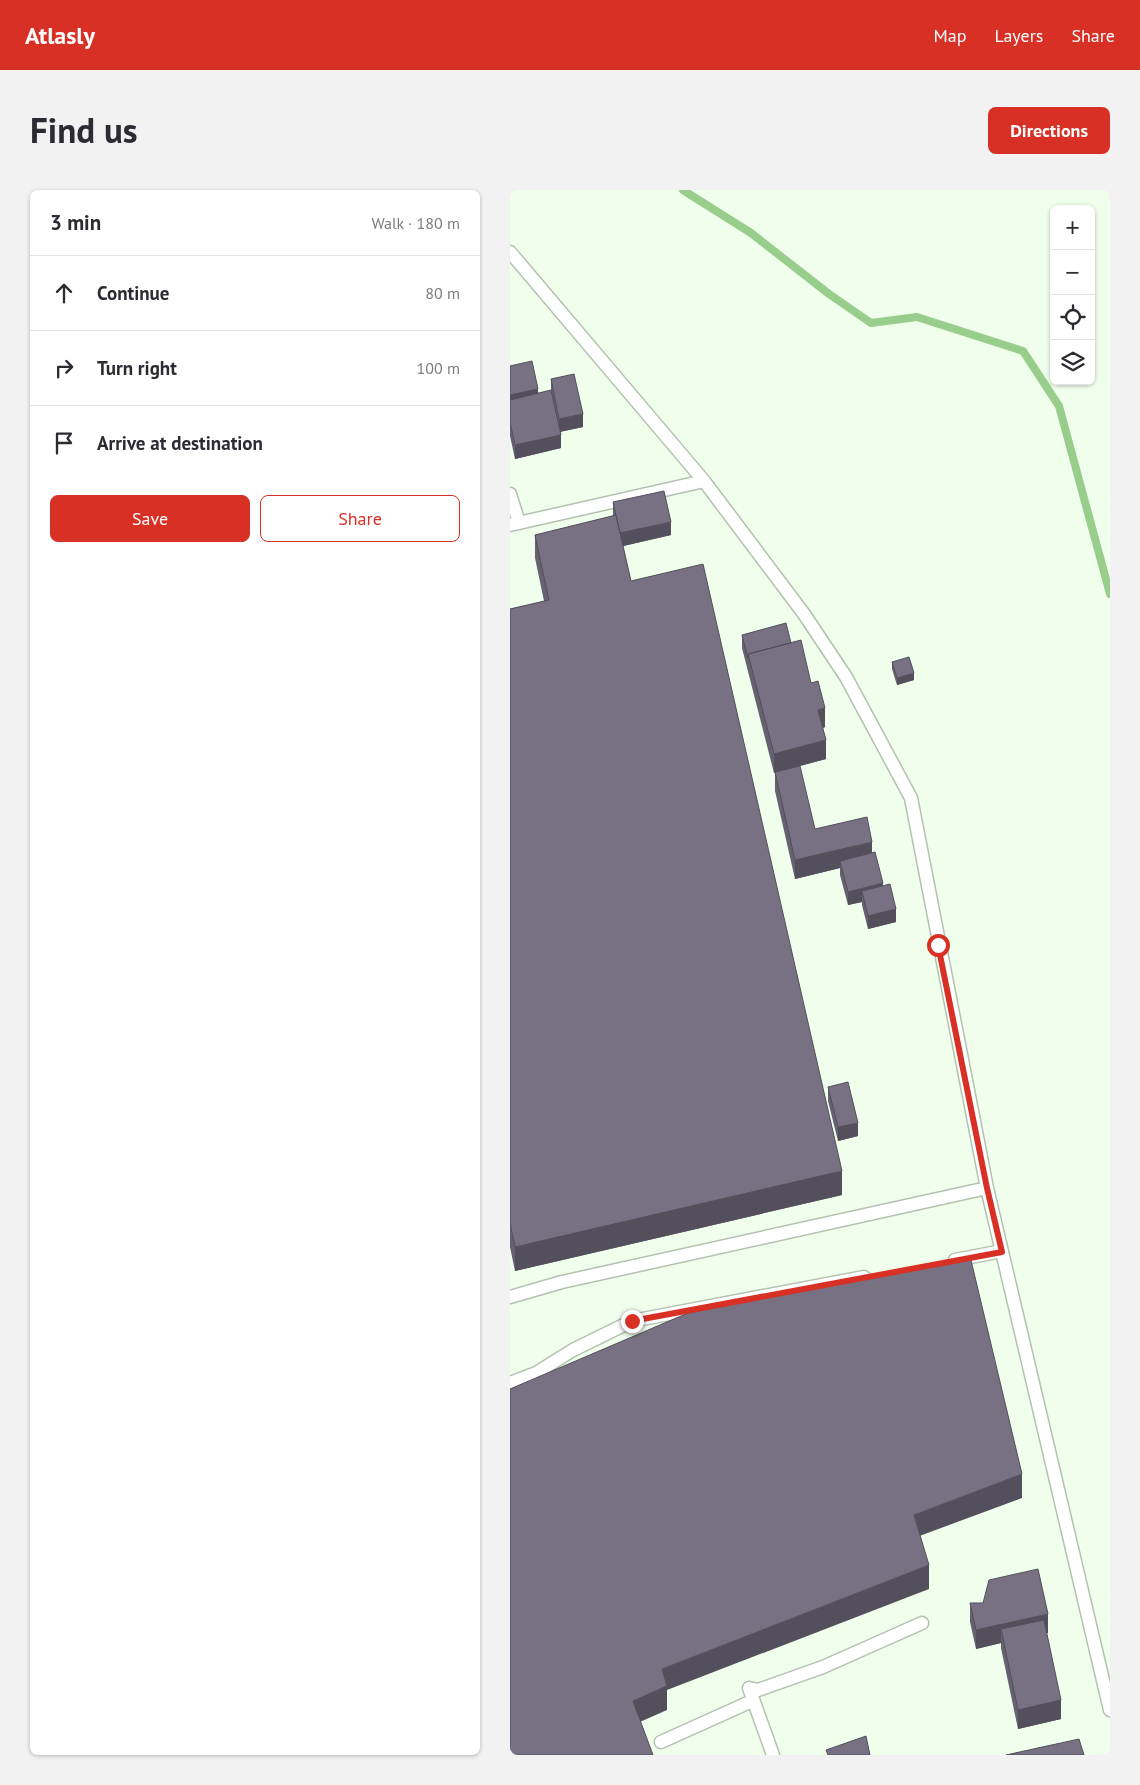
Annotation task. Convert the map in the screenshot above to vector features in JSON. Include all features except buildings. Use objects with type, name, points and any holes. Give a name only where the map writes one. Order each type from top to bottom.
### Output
[{"type":"lane","points":[[510,252],[704,481],[804,614],[841,669],[910,798],[987,1188],[1110,1710]]},
{"type":"lane","points":[[510,494],[514,524],[704,481]]},
{"type":"lane","points":[[510,1297],[562,1282],[987,1188]]},
{"type":"lane","points":[[943,1262],[1002,1252]]},
{"type":"lane","points":[[510,1383],[536,1373],[573,1350],[632,1321],[875,1275]]},
{"type":"lane","points":[[774,1755],[748,1688],[758,1690],[823,1667],[922,1623]]},
{"type":"lane","points":[[661,1742],[752,1701]]},
{"type":"waterway","points":[[683,190],[751,233],[829,294],[871,323],[917,317],[1023,351],[1059,406],[1110,594]]},
{"type":"route","points":[[632,1321],[1002,1252],[987,1188],[938,945]]}]
